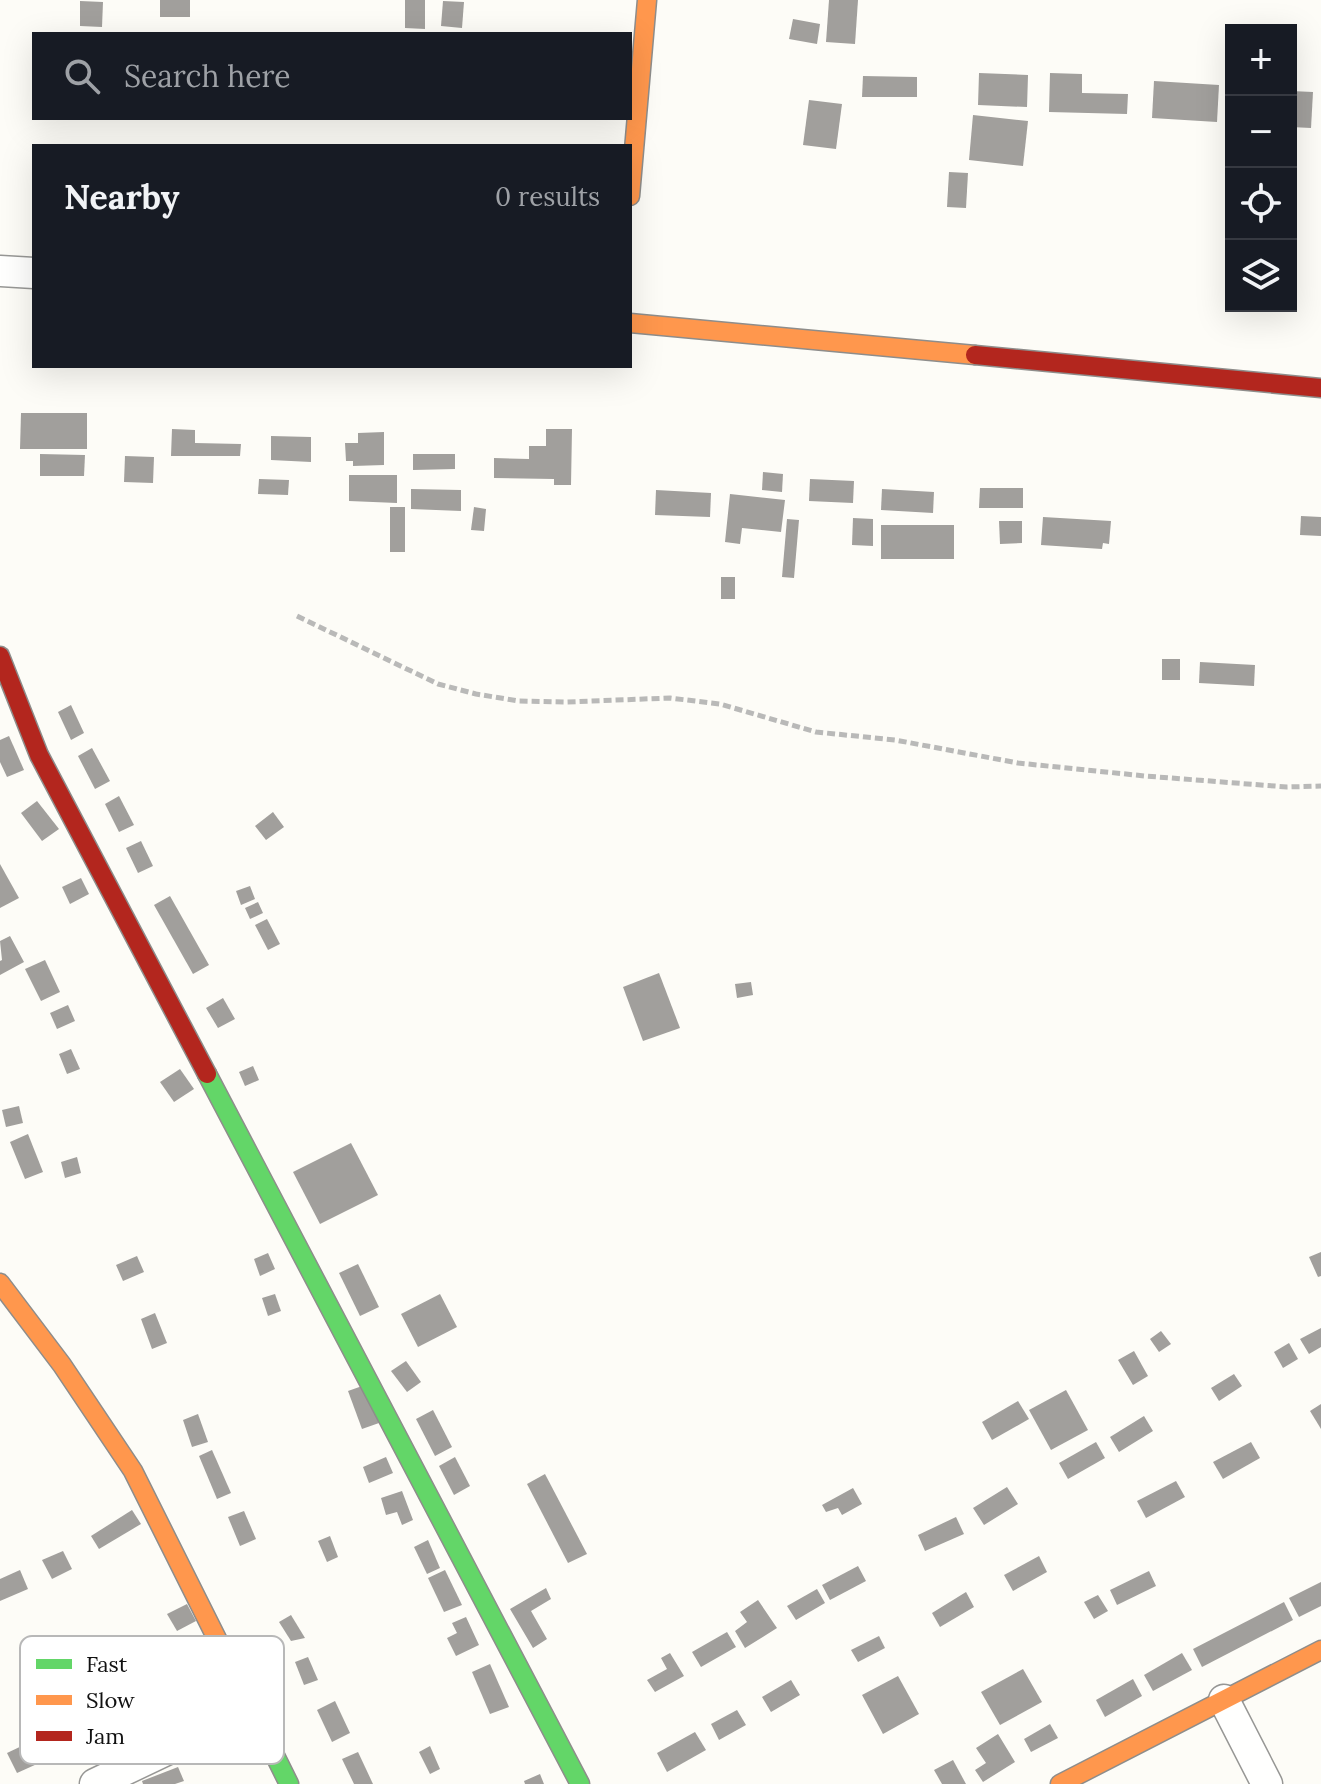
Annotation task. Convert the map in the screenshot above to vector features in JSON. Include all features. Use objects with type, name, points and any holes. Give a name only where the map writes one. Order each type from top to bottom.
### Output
[{"type":"street","points":[[632,173],[647,0]]},
{"type":"street","points":[[0,271],[32,273]]},
{"type":"street","points":[[632,323],[1321,388]]},
{"type":"street","points":[[1,660],[39,755],[580,1784]]},
{"type":"street","points":[[0,1283],[62,1365],[133,1471],[214,1636]]},
{"type":"street","points":[[1060,1784],[1321,1650]]},
{"type":"street","points":[[1224,1700],[1267,1784]]},
{"type":"street","points":[[95,1784],[137,1764]]},
{"type":"street","points":[[278,1764],[289,1784]]},
{"type":"path","points":[[297,616],[438,684],[519,701],[670,698],[720,704],[816,732],[895,740],[1059,769],[1287,787],[1321,786]]},
{"type":"building","points":[[160,0],[190,0],[190,17],[160,17]]},
{"type":"building","points":[[405,0],[425,0],[425,29],[405,28]]},
{"type":"building","points":[[829,0],[858,0],[855,44],[826,42]]},
{"type":"building","points":[[80,1],[103,2],[102,27],[80,26]]},
{"type":"building","points":[[443,1],[464,2],[462,28],[441,26]]},
{"type":"building","points":[[793,19],[820,24],[817,44],[789,39]]},
{"type":"building","points":[[979,73],[1028,75],[1027,107],[978,105]]},
{"type":"building","points":[[1050,73],[1082,74],[1082,93],[1128,94],[1127,114],[1049,112]]},
{"type":"building","points":[[863,76],[917,77],[917,97],[862,97]]},
{"type":"building","points":[[1154,81],[1219,85],[1217,122],[1152,118]]},
{"type":"building","points":[[1297,91],[1313,92],[1311,128],[1297,127]]},
{"type":"building","points":[[809,100],[842,104],[836,149],[803,145]]},
{"type":"building","points":[[973,115],[1028,121],[1023,166],[969,160]]},
{"type":"building","points":[[949,172],[968,173],[966,208],[947,207]]},
{"type":"building","points":[[21,413],[87,413],[87,449],[20,449]]},
{"type":"building","points":[[172,429],[195,430],[195,443],[241,444],[240,456],[171,456]]},
{"type":"building","points":[[546,429],[572,429],[571,485],[554,485],[554,479],[494,478],[494,458],[529,459],[529,446],[546,446]]},
{"type":"building","points":[[384,432],[384,465],[353,466],[353,461],[346,461],[345,443],[358,443],[358,433]]},
{"type":"building","points":[[271,436],[311,437],[311,462],[271,460]]},
{"type":"building","points":[[40,454],[85,455],[84,476],[40,476]]},
{"type":"building","points":[[413,454],[455,454],[455,469],[413,470]]},
{"type":"building","points":[[125,456],[154,457],[153,483],[124,482]]},
{"type":"building","points":[[763,472],[783,474],[782,492],[762,490]]},
{"type":"building","points":[[349,475],[397,475],[397,503],[349,501]]},
{"type":"building","points":[[259,479],[289,480],[288,495],[258,494]]},
{"type":"building","points":[[810,479],[854,481],[853,503],[809,501]]},
{"type":"building","points":[[980,488],[1023,488],[1023,508],[979,508]]},
{"type":"building","points":[[411,489],[461,490],[461,511],[411,509]]},
{"type":"building","points":[[882,489],[934,492],[933,513],[881,510]]},
{"type":"building","points":[[656,490],[711,493],[710,517],[655,515]]},
{"type":"building","points":[[730,494],[785,500],[781,532],[742,528],[740,544],[725,542]]},
{"type":"building","points":[[390,507],[405,507],[405,552],[390,552]]},
{"type":"building","points":[[474,507],[486,509],[484,531],[471,530]]},
{"type":"building","points":[[1301,516],[1321,517],[1321,536],[1300,535]]},
{"type":"building","points":[[1043,517],[1111,521],[1109,544],[1103,543],[1102,549],[1041,545]]},
{"type":"building","points":[[853,518],[873,519],[873,546],[852,545]]},
{"type":"building","points":[[787,519],[799,520],[794,578],[782,577]]},
{"type":"building","points":[[999,521],[1022,521],[1022,543],[1000,544]]},
{"type":"building","points":[[881,525],[954,525],[954,559],[881,559]]},
{"type":"building","points":[[721,577],[735,577],[735,599],[721,599]]},
{"type":"building","points":[[1162,659],[1180,659],[1180,680],[1162,680]]},
{"type":"building","points":[[1200,662],[1255,665],[1254,686],[1199,683]]},
{"type":"building","points":[[71,705],[84,733],[71,740],[58,712]]},
{"type":"building","points":[[9,736],[24,770],[7,777],[0,762],[0,740]]},
{"type":"building","points":[[92,748],[110,781],[95,789],[78,756]]},
{"type":"building","points":[[119,796],[134,825],[119,832],[105,804]]},
{"type":"building","points":[[37,801],[59,829],[42,841],[21,813]]},
{"type":"building","points":[[273,812],[284,827],[266,840],[255,826]]},
{"type":"building","points":[[141,841],[153,866],[138,873],[126,848]]},
{"type":"building","points":[[0,864],[19,898],[0,908]]},
{"type":"building","points":[[81,878],[89,894],[70,904],[62,887]]},
{"type":"building","points":[[250,886],[255,899],[241,905],[236,891]]},
{"type":"building","points":[[170,896],[209,965],[193,974],[154,905]]},
{"type":"building","points":[[258,902],[263,913],[250,919],[245,908]]},
{"type":"building","points":[[267,919],[280,944],[268,950],[255,925]]},
{"type":"building","points":[[10,936],[24,962],[0,975],[0,941]]},
{"type":"building","points":[[45,960],[60,992],[41,1001],[25,969]]},
{"type":"building","points":[[659,973],[680,1028],[643,1041],[623,987]]},
{"type":"building","points":[[751,982],[753,995],[737,998],[735,984]]},
{"type":"building","points":[[223,998],[235,1019],[218,1028],[206,1008]]},
{"type":"building","points":[[68,1005],[75,1021],[57,1029],[50,1013]]},
{"type":"building","points":[[71,1049],[80,1069],[67,1074],[59,1054]]},
{"type":"building","points":[[253,1066],[259,1080],[245,1086],[239,1072]]},
{"type":"building","points":[[180,1069],[194,1089],[174,1102],[160,1082]]},
{"type":"building","points":[[19,1106],[23,1123],[6,1127],[2,1110]]},
{"type":"building","points":[[28,1134],[43,1172],[25,1179],[10,1142]]},
{"type":"building","points":[[351,1143],[378,1195],[320,1224],[293,1172]]},
{"type":"building","points":[[77,1157],[81,1173],[65,1178],[61,1162]]},
{"type":"building","points":[[1321,1252],[1321,1276],[1318,1277],[1309,1257]]},
{"type":"building","points":[[268,1253],[275,1269],[260,1276],[254,1259]]},
{"type":"building","points":[[137,1256],[144,1272],[123,1281],[116,1265]]},
{"type":"building","points":[[358,1264],[379,1307],[360,1316],[339,1273]]},
{"type":"building","points":[[275,1294],[281,1311],[268,1316],[262,1298]]},
{"type":"building","points":[[440,1294],[457,1327],[418,1347],[401,1314]]},
{"type":"building","points":[[155,1313],[167,1343],[152,1349],[141,1319]]},
{"type":"building","points":[[1321,1328],[1321,1347],[1309,1354],[1300,1339]]},
{"type":"building","points":[[1161,1331],[1171,1344],[1159,1352],[1150,1339]]},
{"type":"building","points":[[1289,1343],[1298,1359],[1283,1368],[1274,1352]]},
{"type":"building","points":[[1134,1351],[1148,1376],[1133,1385],[1118,1360]]},
{"type":"building","points":[[406,1361],[421,1382],[407,1392],[391,1371]]},
{"type":"building","points":[[1234,1374],[1242,1386],[1219,1401],[1211,1388]]},
{"type":"building","points":[[365,1385],[379,1423],[362,1429],[348,1391]]},
{"type":"building","points":[[1066,1390],[1088,1430],[1051,1450],[1029,1410]]},
{"type":"building","points":[[1018,1401],[1029,1419],[992,1440],[982,1422]]},
{"type":"building","points":[[1321,1404],[1321,1429],[1310,1411]]},
{"type":"building","points":[[433,1410],[452,1447],[435,1456],[416,1419]]},
{"type":"building","points":[[198,1414],[208,1442],[192,1447],[183,1420]]},
{"type":"building","points":[[1144,1416],[1153,1431],[1119,1452],[1110,1437]]},
{"type":"building","points":[[1096,1442],[1105,1458],[1068,1479],[1059,1463]]},
{"type":"building","points":[[1251,1442],[1260,1458],[1223,1479],[1213,1462]]},
{"type":"building","points":[[212,1450],[231,1493],[217,1499],[199,1456]]},
{"type":"building","points":[[386,1457],[393,1473],[369,1483],[363,1467]]},
{"type":"building","points":[[455,1457],[470,1486],[454,1495],[439,1466]]},
{"type":"building","points":[[545,1474],[587,1554],[568,1563],[527,1484]]},
{"type":"building","points":[[1176,1481],[1185,1497],[1146,1518],[1137,1501]]},
{"type":"building","points":[[1007,1487],[1018,1504],[984,1525],[973,1508]]},
{"type":"building","points":[[853,1488],[862,1504],[842,1515],[838,1508],[826,1512],[822,1505]]},
{"type":"building","points":[[402,1491],[413,1520],[402,1525],[397,1512],[386,1515],[381,1498]]},
{"type":"building","points":[[132,1510],[141,1524],[99,1549],[91,1536]]},
{"type":"building","points":[[244,1511],[256,1539],[240,1546],[228,1517]]},
{"type":"building","points":[[956,1517],[964,1534],[925,1551],[918,1535]]},
{"type":"building","points":[[330,1536],[338,1557],[327,1562],[318,1541]]},
{"type":"building","points":[[428,1540],[440,1568],[427,1574],[414,1547]]},
{"type":"building","points":[[63,1551],[72,1569],[52,1579],[42,1560]]},
{"type":"building","points":[[1039,1556],[1047,1572],[1013,1591],[1004,1575]]},
{"type":"building","points":[[858,1566],[866,1581],[830,1600],[822,1585]]},
{"type":"building","points":[[20,1570],[28,1589],[0,1601],[0,1579]]},
{"type":"building","points":[[445,1570],[462,1605],[444,1612],[428,1578]]},
{"type":"building","points":[[1149,1571],[1156,1586],[1117,1605],[1110,1590]]},
{"type":"building","points":[[1321,1582],[1321,1606],[1299,1617],[1289,1598]]},
{"type":"building","points":[[546,1588],[551,1599],[531,1611],[547,1639],[533,1648],[510,1609]]},
{"type":"building","points":[[817,1589],[825,1603],[796,1620],[787,1606]]},
{"type":"building","points":[[966,1592],[974,1607],[940,1627],[932,1613]]},
{"type":"building","points":[[1098,1595],[1108,1611],[1094,1619],[1084,1602]]},
{"type":"building","points":[[758,1600],[777,1628],[745,1648],[735,1631],[747,1622],[740,1612]]},
{"type":"building","points":[[1284,1602],[1293,1620],[1202,1667],[1193,1649]]},
{"type":"building","points":[[187,1604],[196,1621],[177,1631],[167,1614]]},
{"type":"building","points":[[291,1615],[305,1638],[291,1641],[279,1622]]},
{"type":"building","points":[[466,1617],[479,1645],[456,1656],[447,1638],[457,1633],[452,1623]]},
{"type":"building","points":[[727,1632],[736,1647],[701,1667],[692,1652]]},
{"type":"building","points":[[879,1636],[885,1648],[858,1662],[851,1650]]},
{"type":"building","points":[[670,1653],[684,1676],[655,1692],[647,1680],[667,1669],[661,1658]]},
{"type":"building","points":[[1182,1653],[1192,1670],[1153,1691],[1144,1675]]},
{"type":"building","points":[[308,1657],[318,1680],[304,1685],[295,1662]]},
{"type":"building","points":[[490,1664],[509,1707],[490,1714],[472,1672]]},
{"type":"building","points":[[1023,1669],[1042,1702],[1000,1725],[981,1692]]},
{"type":"building","points":[[898,1676],[919,1714],[883,1734],[862,1695]]},
{"type":"building","points":[[1133,1679],[1142,1696],[1105,1717],[1096,1700]]},
{"type":"building","points":[[791,1680],[800,1695],[771,1712],[762,1697]]},
{"type":"building","points":[[335,1701],[350,1733],[332,1742],[317,1710]]},
{"type":"building","points":[[737,1710],[746,1725],[719,1740],[711,1724]]},
{"type":"building","points":[[1050,1724],[1058,1738],[1031,1752],[1024,1739]]},
{"type":"building","points":[[695,1732],[706,1750],[667,1772],[657,1753]]},
{"type":"building","points":[[998,1734],[1015,1762],[983,1782],[975,1770],[986,1763],[976,1748]]},
{"type":"building","points":[[430,1746],[440,1769],[430,1774],[419,1752]]},
{"type":"building","points":[[20,1747],[20,1764],[37,1764],[17,1773],[7,1753]]},
{"type":"building","points":[[358,1752],[373,1784],[354,1784],[342,1759]]},
{"type":"building","points":[[953,1760],[966,1784],[942,1784],[934,1770]]},
{"type":"building","points":[[178,1767],[184,1781],[143,1784],[142,1781]]},
{"type":"building","points":[[540,1774],[544,1784],[525,1784],[524,1781]]},
{"type":"traffic: fast","points":[[207,1074],[580,1784]]},
{"type":"traffic: fast","points":[[279,1764],[289,1784]]},
{"type":"traffic: slow","points":[[632,173],[647,0]]},
{"type":"traffic: slow","points":[[632,323],[975,355]]},
{"type":"traffic: slow","points":[[0,1283],[62,1365],[133,1471],[216,1636]]},
{"type":"traffic: slow","points":[[1060,1784],[1321,1650]]},
{"type":"traffic: jam","points":[[975,355],[1321,388]]},
{"type":"traffic: jam","points":[[0,656],[39,755],[207,1074]]}]
